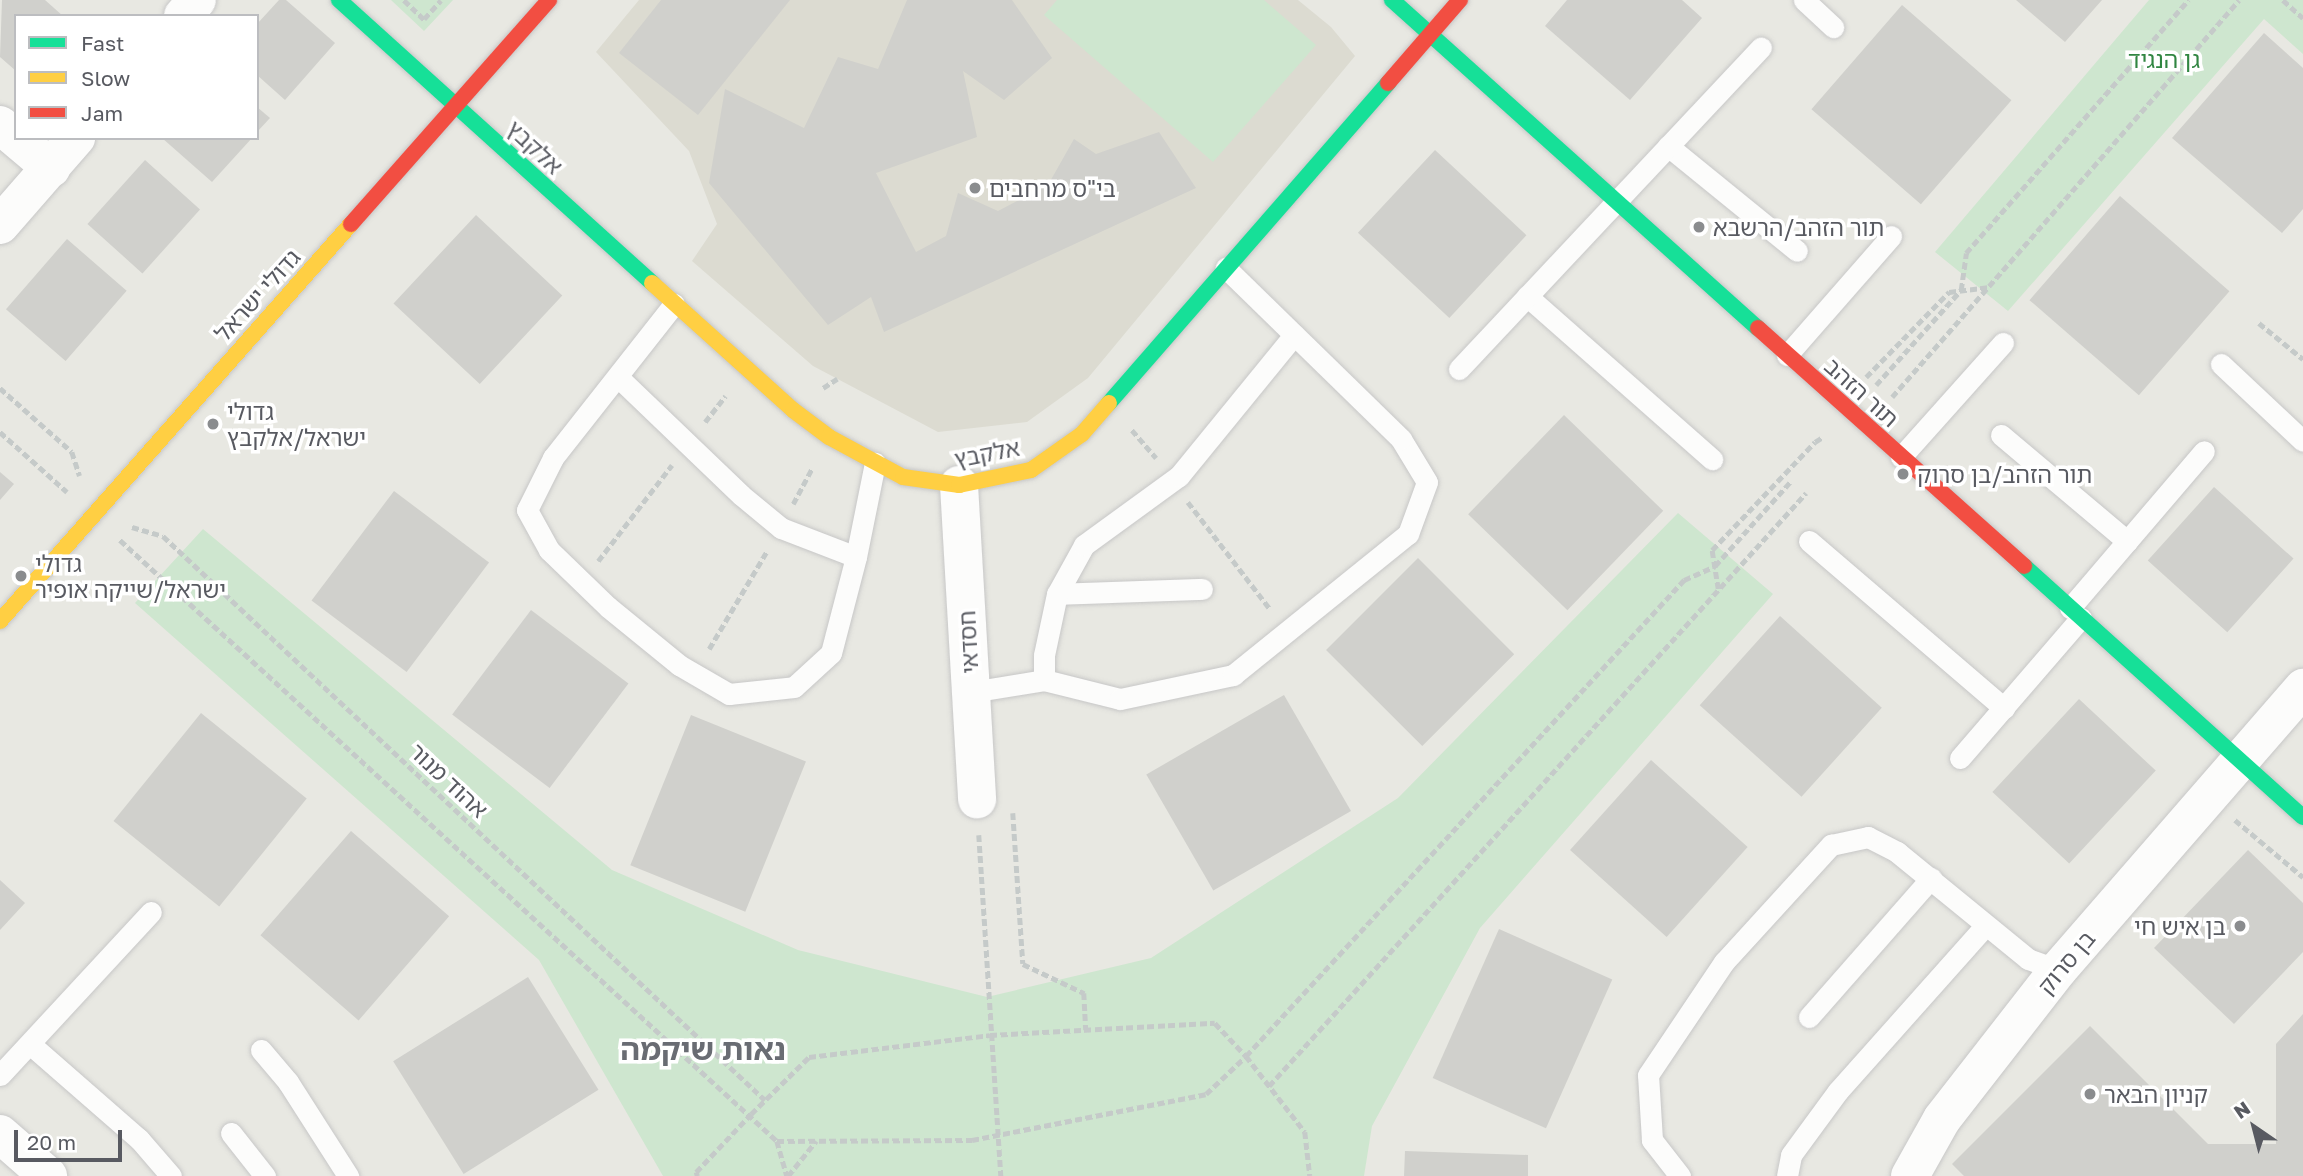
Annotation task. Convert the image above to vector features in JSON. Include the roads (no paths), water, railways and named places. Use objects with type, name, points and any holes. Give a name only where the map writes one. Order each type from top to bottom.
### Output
[{"type":"street","points":[[185,14],[197,0]]},
{"type":"street","name":"אלקבץ","points":[[338,0],[793,410],[830,437],[903,477],[959,485],[1031,470],[1082,434],[1460,0]]},
{"type":"street","name":"גדולי ישראל","points":[[0,621],[549,0]]},
{"type":"street","name":"תור הזהב","points":[[1392,0],[2303,817]]},
{"type":"street","points":[[0,125],[14,137]]},
{"type":"street","points":[[18,140],[51,168]]},
{"type":"street","points":[[0,225],[74,140]]},
{"type":"street","name":"חסדאי","points":[[959,485],[978,799]]},
{"type":"street","name":"בן סרוק","points":[[1910,1176],[1942,1119],[2058,970],[2303,688]]},
{"type":"street","points":[[0,1134],[48,1176]]},
{"type":"lane","points":[[1804,0],[1833,27]]},
{"type":"lane","points":[[1459,369],[1761,47]]},
{"type":"lane","points":[[1668,146],[1797,251]]},
{"type":"lane","points":[[1787,355],[1891,236]]},
{"type":"lane","points":[[971,692],[1044,680],[1119,699],[1233,675],[1408,534],[1427,482],[1401,439],[1226,268]]},
{"type":"lane","points":[[1527,296],[1712,459]]},
{"type":"lane","points":[[674,304],[553,458],[527,510],[549,550],[669,657],[729,694],[794,687],[831,653],[856,557],[875,463]]},
{"type":"lane","points":[[1044,680],[1044,655],[1057,594],[1084,545],[1172,482],[1294,335]]},
{"type":"lane","points":[[1901,457],[2003,343]]},
{"type":"lane","points":[[2221,364],[2303,441]]},
{"type":"lane","points":[[618,377],[687,445],[780,528],[856,557]]},
{"type":"lane","points":[[2001,435],[2127,541]]},
{"type":"lane","points":[[1960,758],[2004,708],[2127,541],[2204,451]]},
{"type":"lane","points":[[1809,541],[2004,708]]},
{"type":"lane","points":[[1057,594],[1202,589]]},
{"type":"lane","points":[[1680,1176],[1652,1140],[1648,1075],[1724,962],[1830,845],[1868,838],[1897,852],[2028,959],[2058,970]]},
{"type":"lane","points":[[1809,1017],[1931,878]]},
{"type":"lane","points":[[0,1075],[151,912]]},
{"type":"lane","points":[[1787,1176],[1791,1155],[1838,1091],[1986,925]]},
{"type":"lane","points":[[30,1044],[139,1139],[171,1176]]},
{"type":"lane","points":[[261,1050],[288,1082],[348,1176]]},
{"type":"lane","points":[[232,1133],[265,1176]]},
{"type":"place","name":"בי\"ס מרחבים","points":[[975,188]]},
{"type":"place","name":"תור הזהב/הרשבא","points":[[1699,227]]},
{"type":"place","name":"גדולי ישראל/אלקבץ","points":[[213,424]]},
{"type":"place","name":"תור הזהב/בן סרוק","points":[[1903,474]]},
{"type":"place","name":"גדולי ישראל/שייקה אופיר","points":[[21,576]]},
{"type":"place","name":"בן איש חי","points":[[2240,926]]},
{"type":"place","name":"קניון הבאר","points":[[2090,1094]]},
{"type":"district","name":"נאות שיקמה","points":[[703,1049]]},
{"type":"park label","name":"גן הנגיד","points":[[2164,59]]}]
